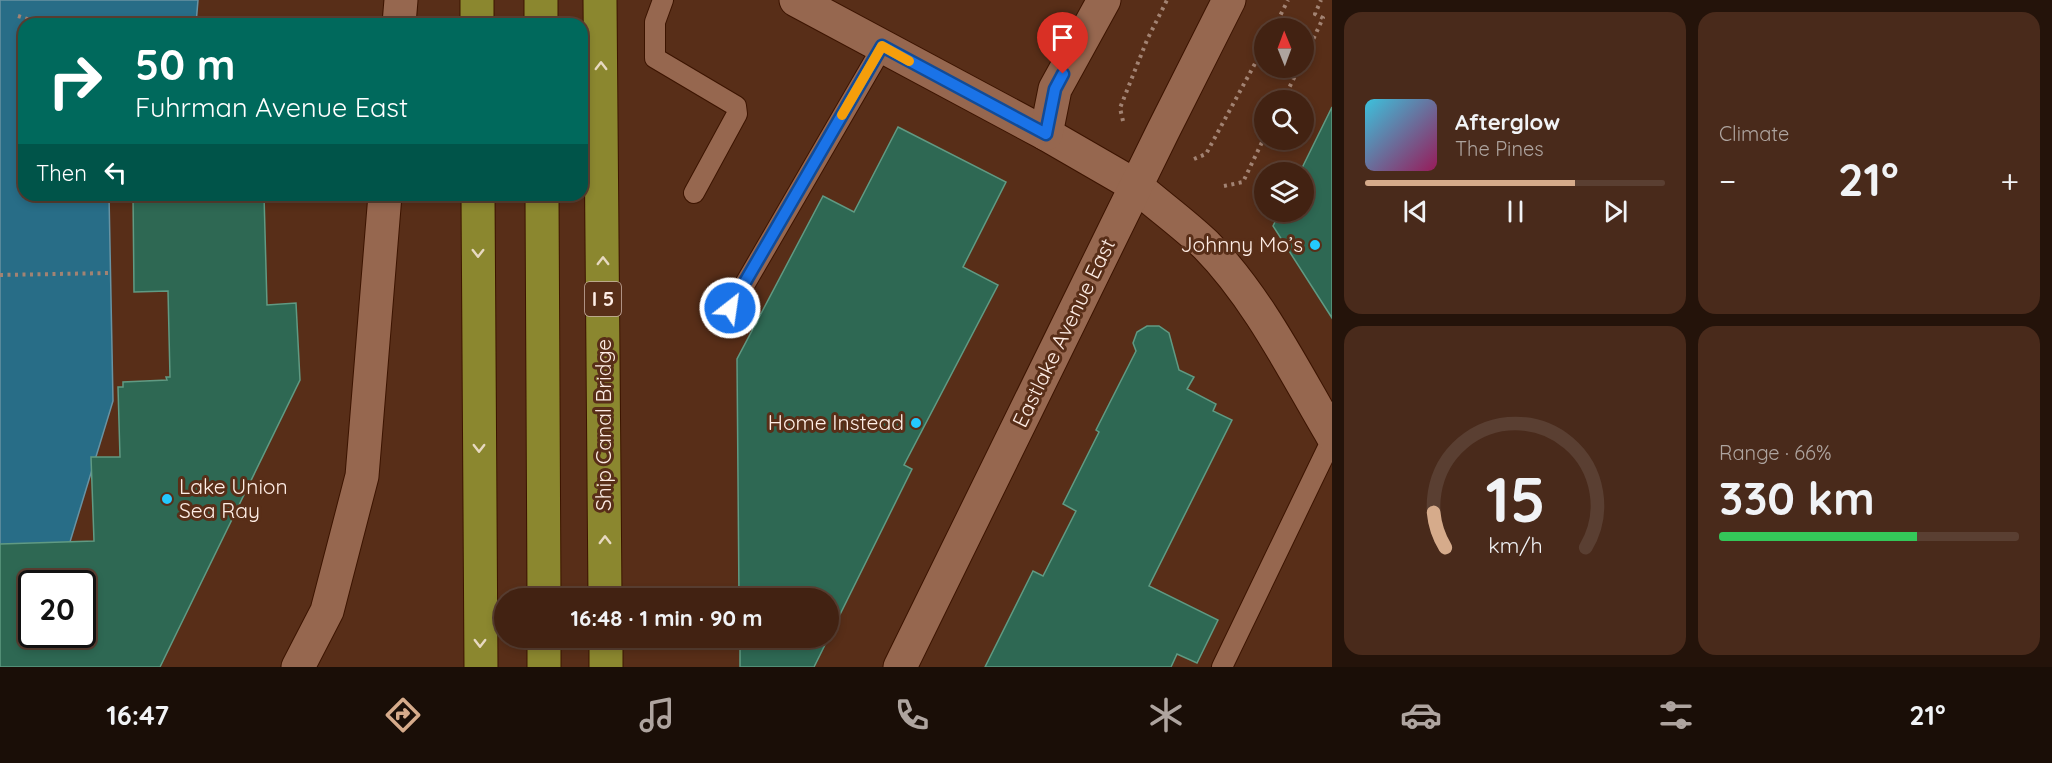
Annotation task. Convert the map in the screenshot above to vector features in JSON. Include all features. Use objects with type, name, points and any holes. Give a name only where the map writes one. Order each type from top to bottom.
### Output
[{"type":"highway","points":[[477,0],[477,18]]},
{"type":"highway","points":[[541,0],[541,18]]},
{"type":"highway","name":"Ship Canal Bridge","points":[[600,0],[605,588]]},
{"type":"highway","points":[[478,201],[481,667]]},
{"type":"highway","points":[[542,201],[544,588]]},
{"type":"highway","points":[[544,648],[544,667]]},
{"type":"highway","points":[[606,648],[606,667]]},
{"type":"street","points":[[400,18],[401,0]]},
{"type":"street","points":[[796,0],[1046,134],[1136,186],[1205,245],[1235,279],[1261,316],[1332,437]]},
{"type":"street","points":[[1046,134],[1055,89],[1104,0]]},
{"type":"street","name":"Eastlake Avenue East","points":[[900,667],[1229,0]]},
{"type":"street","points":[[298,667],[327,611],[362,476],[385,201]]},
{"type":"lane","points":[[663,0],[655,22],[655,58],[736,106],[737,114],[694,194]]},
{"type":"lane","points":[[730,308],[882,46]]},
{"type":"lane","points":[[1222,667],[1332,437]]},
{"type":"path","points":[[1147,40],[1167,0]]},
{"type":"path","points":[[1279,18],[1288,0]]},
{"type":"path","points":[[1314,37],[1323,18],[1315,14],[1321,0]]},
{"type":"path","points":[[18,16],[24,18]]},
{"type":"path","points":[[1245,85],[1254,67]]},
{"type":"path","points":[[1224,186],[1243,182],[1258,150]]},
{"type":"path","points":[[0,275],[111,273]]},
{"type":"water","points":[[0,0],[198,0],[196,18],[18,18],[18,201],[109,201],[113,401],[66,555],[48,570],[18,570],[18,617],[0,659]]},
{"type":"building","points":[[1332,107],[1332,318],[1273,226],[1275,222],[1314,222],[1314,162],[1305,162],[1311,150],[1314,150],[1314,144]]},
{"type":"building","points":[[898,127],[1006,182],[963,267],[998,285],[904,465],[912,469],[839,616],[839,588],[739,588],[737,359],[823,196],[854,212]]},
{"type":"building","name":"Lake Union Sea Ray","points":[[133,201],[264,201],[267,305],[296,303],[300,380],[160,667],[0,667],[0,544],[94,541],[91,457],[120,457],[118,387],[123,387],[123,382],[167,380],[166,377],[170,377],[168,291],[134,292]]},
{"type":"building","points":[[1147,326],[1159,326],[1169,333],[1179,370],[1194,377],[1187,389],[1216,404],[1213,411],[1232,420],[1149,586],[1218,620],[1197,663],[1177,654],[1171,667],[985,667],[1033,571],[1043,576],[1076,511],[1063,504],[1099,432],[1096,430],[1136,351],[1133,343],[1137,332]]},
{"type":"building","points":[[740,648],[823,648],[814,667],[740,667]]},
{"type":"slow traffic","points":[[842,115],[882,46],[909,61]]},
{"type":"place","name":"Johnny Mo’s","points":[[1315,245]]},
{"type":"place","name":"Home Instead","points":[[916,423]]},
{"type":"place","name":"Lake Union Sea Ray","points":[[167,499]]},
{"type":"route","points":[[730,308],[882,46],[1046,134],[1055,89],[1063,74]]}]
